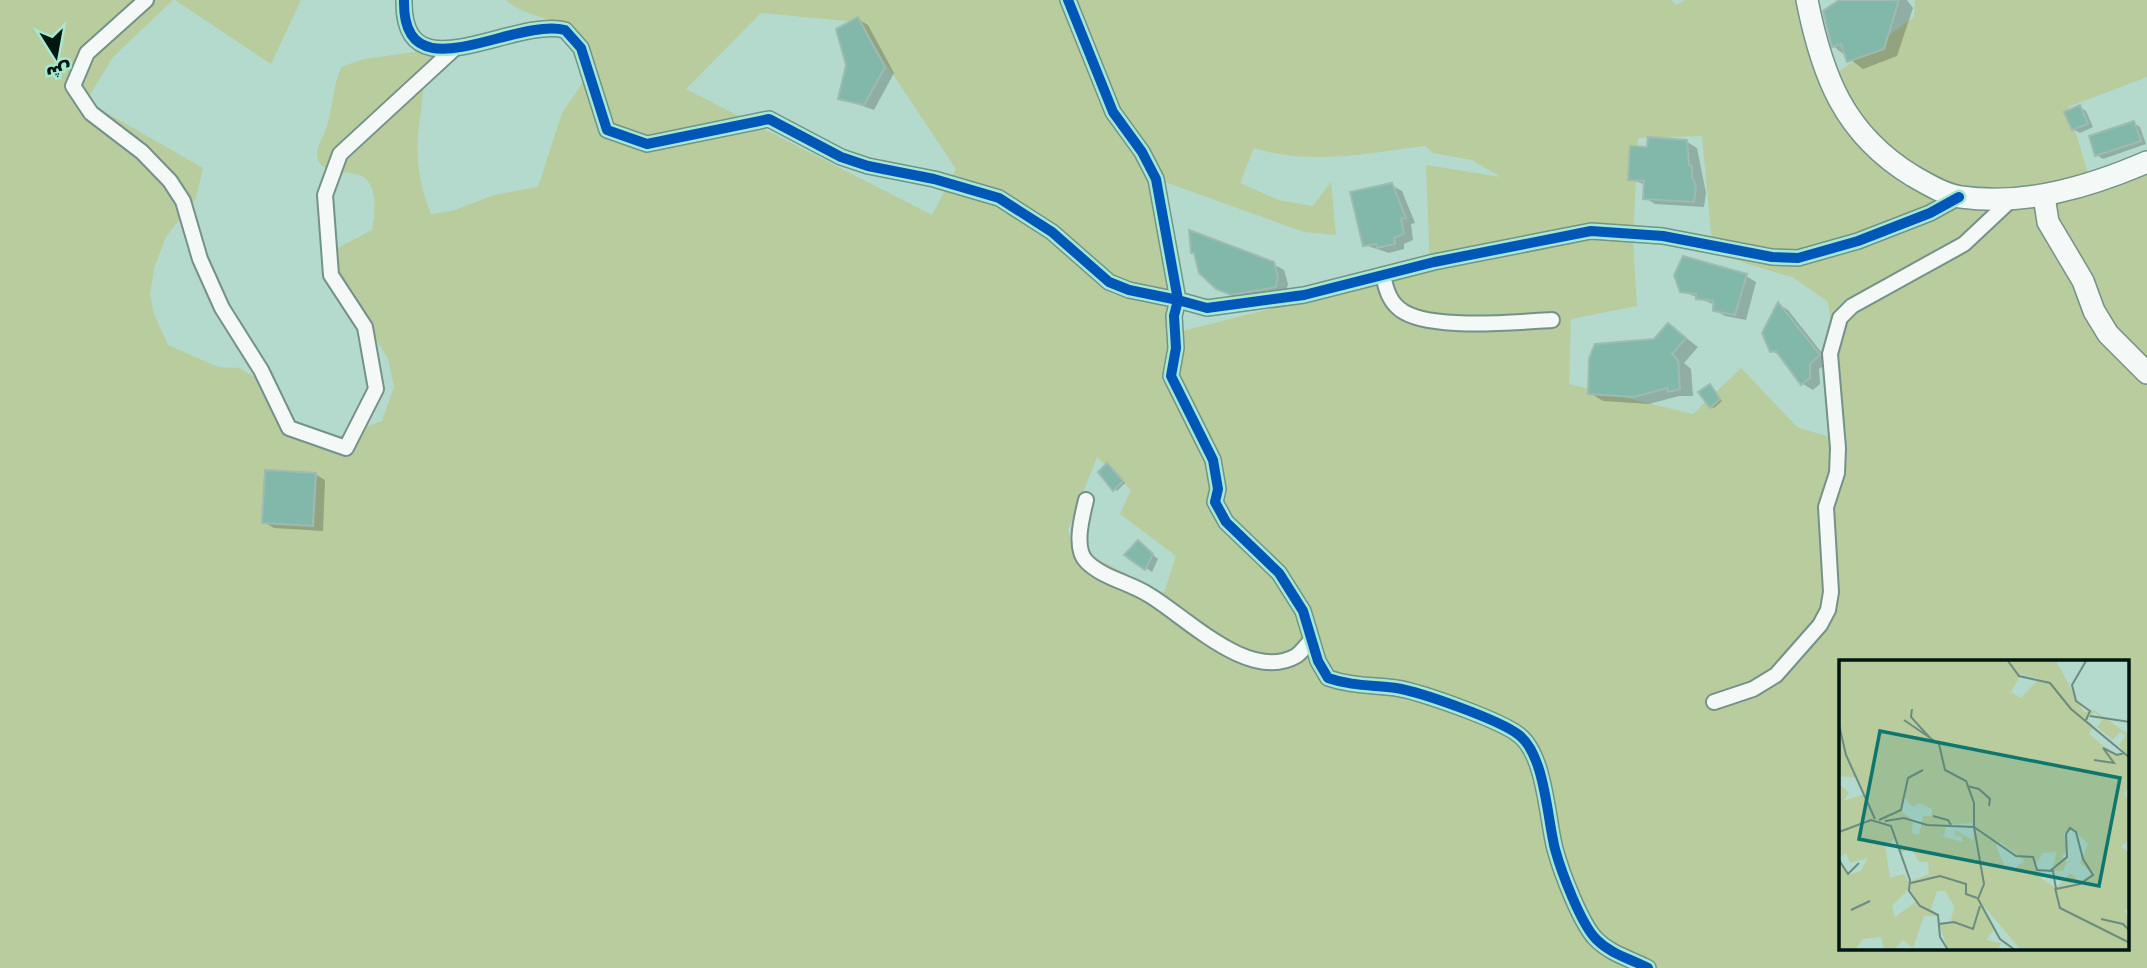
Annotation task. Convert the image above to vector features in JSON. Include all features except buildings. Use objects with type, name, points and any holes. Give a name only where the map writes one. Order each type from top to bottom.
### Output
[{"type":"street","points":[[146,0],[88,53],[73,86],[92,113],[142,152],[170,181],[183,201],[200,259],[222,308],[261,370],[289,428],[346,447],[376,389],[365,327],[331,275],[325,195],[340,155],[454,48]]},
{"type":"street","points":[[404,0],[404,23],[410,37],[426,48],[454,48],[544,27],[565,30],[575,38],[581,48],[607,130],[623,138],[647,144],[769,119],[841,157],[999,198],[1052,232],[1109,282],[1129,290],[1207,308],[1304,295],[1383,275],[1591,231],[1663,236],[1772,257],[1798,258],[1871,236],[1930,213],[1959,197]]},
{"type":"street","points":[[1068,0],[1113,112],[1142,152],[1156,178],[1178,300],[1174,316],[1176,348],[1171,376],[1213,460],[1216,502],[1226,522],[1279,573],[1303,611],[1311,641],[1328,678],[1359,687],[1399,689],[1501,722],[1527,741],[1537,764],[1555,850],[1580,915],[1596,939],[1616,954],[1648,968]]},
{"type":"street","points":[[1807,0],[1823,62],[1851,123],[1900,168],[1926,184],[1959,197],[2044,196],[2147,162]]},
{"type":"street","points":[[2044,196],[2048,222],[2083,281],[2094,311],[2108,334],[2147,373]]},
{"type":"street","points":[[1714,702],[1753,689],[1776,675],[1820,625],[1828,610],[1831,592],[1826,507],[1837,473],[1838,448],[1830,354],[1840,318],[1852,306],[1964,244],[2013,198]]},
{"type":"street","points":[[1383,275],[1392,300],[1412,316],[1457,323],[1552,320]]},
{"type":"street","points":[[1086,500],[1080,547],[1087,562],[1150,595],[1203,636],[1250,657],[1274,662],[1296,656],[1311,641]]},
{"type":"green space","points":[[0,0],[173,0],[113,57],[86,101],[203,168],[196,198],[166,237],[154,268],[150,295],[154,314],[168,345],[218,367],[239,368],[264,383],[285,413],[321,443],[382,421],[394,387],[388,359],[339,278],[336,249],[372,230],[375,204],[372,188],[365,178],[356,174],[325,168],[317,157],[341,67],[364,59],[429,50],[434,58],[424,83],[418,151],[422,187],[431,214],[452,211],[494,195],[538,187],[562,113],[583,82],[580,39],[561,25],[524,11],[506,0],[1671,0],[1676,5],[1685,0],[1800,0],[1830,78],[1914,17],[1915,0],[2147,0],[2147,77],[2068,107],[2093,190],[2147,172],[2147,968],[0,968]],"holes":[[[761,13],[858,22],[956,169],[932,215],[686,89]],[[1702,136],[1713,253],[1794,278],[1828,302],[1835,347],[1833,438],[1797,427],[1741,368],[1693,414],[1569,384],[1571,319],[1637,306],[1633,241],[1638,138]],[[1425,146],[1433,153],[1472,160],[1501,177],[1426,165],[1430,269],[1178,332],[1162,201],[1165,182],[1304,232],[1336,235],[1331,182],[1313,206],[1278,200],[1240,183],[1254,148],[1318,157]],[[1097,457],[1131,490],[1120,514],[1176,556],[1164,593],[1072,546],[1068,530]]]},
{"type":"green space","points":[[175,0],[301,0],[271,64]]},
{"type":"cycle path","points":[[404,0],[408,29],[421,44],[440,49],[543,29],[565,30],[581,48],[607,130],[647,144],[769,119],[841,157],[999,198],[1052,232],[1109,282],[1129,290],[1178,300],[1174,316],[1176,348],[1171,376],[1213,460],[1218,489],[1215,502],[1226,522],[1279,573],[1303,611],[1318,661],[1328,678],[1353,684],[1396,688],[1423,695],[1460,707],[1519,735],[1528,744],[1540,772],[1555,849],[1585,923],[1603,945],[1648,968]]},
{"type":"cycle path","points":[[1068,0],[1113,112],[1142,152],[1156,179],[1178,300],[1207,308],[1304,295],[1434,262],[1591,231],[1663,236],[1772,257],[1798,258],[1858,241],[1930,213],[1959,197]]}]
